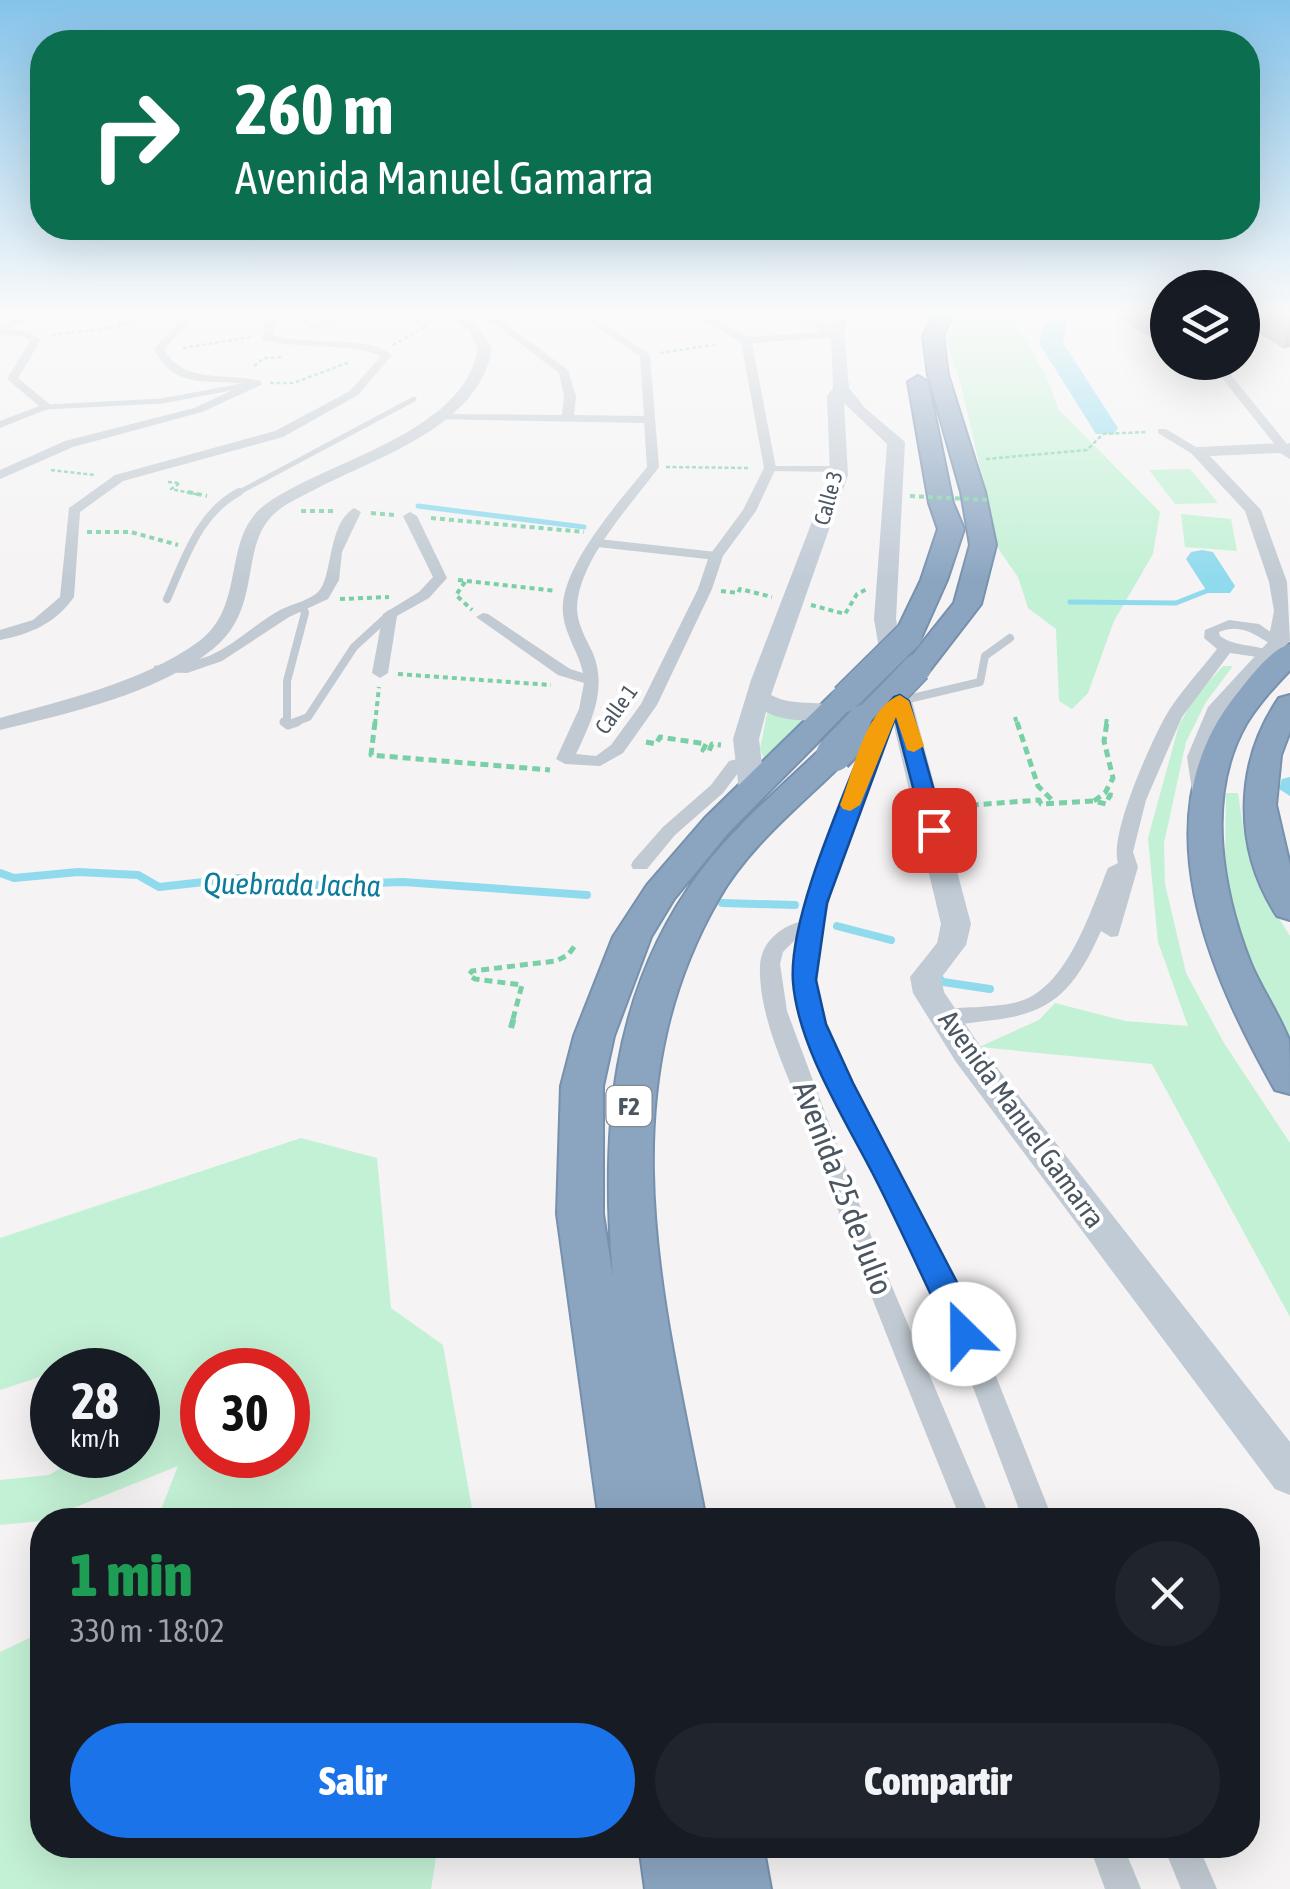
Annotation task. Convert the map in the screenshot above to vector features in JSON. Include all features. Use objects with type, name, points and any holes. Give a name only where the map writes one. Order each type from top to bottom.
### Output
[{"type":"highway","name":"F2","points":[[624,1508],[580,1214],[582,1086],[604,1006],[632,937],[749,768],[839,705],[908,636],[934,580],[950,529],[940,503],[922,403]]},
{"type":"highway","name":"F2","points":[[677,1508],[628,1210],[627,1127],[633,1072],[652,993],[701,898],[727,864],[917,668],[968,604],[983,545],[973,492],[946,403]]},
{"type":"highway","points":[[1281,638],[1218,749],[1206,809],[1208,884],[1228,954],[1257,1022],[1290,1079]]},
{"type":"highway","points":[[1287,713],[1268,740],[1260,768],[1258,803],[1269,857],[1290,908]]},
{"type":"highway","points":[[674,1858],[678,1889]]},
{"type":"highway","points":[[734,1858],[738,1889]]},
{"type":"main road","name":"Calle 3","points":[[749,768],[746,739],[758,698],[838,470],[835,403]]},
{"type":"main road","name":"Avenida Manuel Gamarra","points":[[852,403],[896,442],[885,619],[900,701],[956,924],[952,945],[925,978],[929,992],[968,1054],[1290,1475]]},
{"type":"main road","points":[[758,698],[782,711],[839,705]]},
{"type":"street","points":[[42,403],[47,407]]},
{"type":"street","points":[[0,475],[38,456],[102,433],[213,403]]},
{"type":"street","points":[[0,634],[33,625],[62,604],[74,512],[100,489],[119,478],[279,434],[337,403]]},
{"type":"street","points":[[0,724],[118,687],[192,655],[226,627],[243,593],[248,542],[268,510],[455,403]]},
{"type":"street","points":[[568,418],[569,403]]},
{"type":"street","points":[[572,592],[598,543],[653,467],[649,403]]},
{"type":"street","points":[[756,403],[770,468],[838,470]]},
{"type":"street","points":[[1249,403],[1288,449]]},
{"type":"street","points":[[0,425],[47,407]]},
{"type":"street","points":[[435,417],[650,420]]},
{"type":"street","points":[[1162,432],[1198,452],[1253,510],[1268,562],[1284,583],[1281,638]]},
{"type":"street","points":[[1198,452],[1288,449]]},
{"type":"street","name":"Calle 1","points":[[572,592],[570,615],[591,685],[582,721],[565,758],[600,761],[624,739],[649,706],[705,590],[716,556],[749,511],[770,468]]},
{"type":"street","points":[[160,669],[187,668],[217,658],[329,590],[335,552],[354,512]]},
{"type":"street","points":[[380,673],[390,614],[424,596],[440,578],[410,516]]},
{"type":"street","points":[[483,618],[564,672],[591,685]]},
{"type":"street","points":[[1226,648],[1212,638],[1212,630],[1235,623],[1281,638]]},
{"type":"street","points":[[1252,626],[1281,638]]},
{"type":"street","points":[[946,1017],[1009,1011],[1044,1000],[1088,944],[1124,852],[1137,800],[1174,716],[1226,648],[1281,638]]},
{"type":"street","name":"Avenida 25 de Julio","points":[[900,701],[882,721],[866,762],[810,926],[804,980],[814,1024],[950,1297],[1033,1508]]},
{"type":"street","points":[[640,866],[735,765],[749,768]]},
{"type":"street","points":[[1111,931],[1129,866],[1124,852]]},
{"type":"street","name":"Avenida 25 de Julio","points":[[810,926],[794,930],[774,950],[770,964],[776,1011],[864,1249],[971,1508]]},
{"type":"street","points":[[1111,1858],[1124,1889]]},
{"type":"street","points":[[1186,1858],[1199,1889]]},
{"type":"lane","points":[[47,407],[121,403]]},
{"type":"lane","points":[[167,599],[203,521],[222,501],[406,403]]},
{"type":"lane","points":[[598,543],[716,556]]},
{"type":"lane","points":[[302,606],[306,614],[296,639],[284,710],[284,722],[288,725],[308,717],[323,690],[367,635],[390,614]]},
{"type":"lane","points":[[900,701],[980,682],[985,656],[1010,638]]},
{"type":"path","points":[[976,458],[1082,451],[1103,434],[1162,432]]},
{"type":"path","points":[[653,467],[770,468]]},
{"type":"path","points":[[910,496],[987,500]]},
{"type":"path","points":[[70,533],[114,530],[190,547]]},
{"type":"path","points":[[440,578],[572,592]]},
{"type":"path","points":[[467,581],[456,596],[483,618]]},
{"type":"path","points":[[811,604],[845,614],[857,594],[874,587]]},
{"type":"path","points":[[705,590],[740,590],[785,599]]},
{"type":"path","points":[[302,606],[334,599],[424,596]]},
{"type":"path","points":[[565,758],[547,772],[370,754],[380,673],[591,685]]},
{"type":"path","points":[[1016,717],[1038,786],[1054,802]]},
{"type":"path","points":[[1094,801],[1105,794],[1113,778],[1104,741],[1108,718]]},
{"type":"path","points":[[624,739],[636,741],[639,734],[646,736],[643,742],[656,744],[660,737],[706,744],[703,750],[710,751],[712,744],[722,745],[720,750],[749,768]]},
{"type":"path","points":[[942,799],[957,799],[959,806],[1006,805],[1005,801],[1106,804],[1110,795],[1137,800]]},
{"type":"path","points":[[511,1028],[522,984],[475,979],[469,975],[472,971],[556,961],[568,955],[576,943]]},
{"type":"green space","points":[[965,403],[1056,403],[1160,512],[1153,554],[1114,621],[1088,693],[1072,709],[1059,701],[1056,629],[1028,608],[1018,577],[999,550]]},
{"type":"green space","points":[[1190,469],[1218,503],[1175,504],[1149,470]]},
{"type":"green space","points":[[1181,514],[1231,519],[1237,551],[1185,547]]},
{"type":"green space","points":[[1223,666],[1233,666],[1206,702],[1186,742],[1164,843],[1165,884],[1186,973],[1224,1043],[1290,1143],[1290,1317],[1152,1064],[979,1047],[1039,1020],[1055,1003],[1125,1021],[1188,1026],[1158,942],[1148,838],[1179,725],[1195,697]]},
{"type":"green space","points":[[767,713],[803,720],[764,759],[760,749]]},
{"type":"green space","points":[[1226,793],[1238,793],[1245,838],[1261,890],[1290,936],[1290,1045],[1247,954],[1225,873]]},
{"type":"green space","points":[[301,1138],[377,1158],[391,1308],[443,1345],[472,1508],[162,1508],[178,1466],[160,1473],[160,1348],[30,1348],[30,1380],[0,1390],[0,1238]]},
{"type":"green space","points":[[148,1478],[73,1508],[30,1508],[30,1522],[0,1525],[0,1480]]},
{"type":"green space","points":[[30,1638],[30,1858],[436,1858],[431,1889],[0,1889],[0,1652]]},
{"type":"waterway","points":[[1089,403],[1105,428]]},
{"type":"waterway","points":[[418,506],[584,527]]},
{"type":"waterway","points":[[1202,559],[1219,586]]},
{"type":"waterway","points":[[1070,602],[1176,603],[1219,586]]},
{"type":"waterway","points":[[1290,784],[1290,789]]},
{"type":"waterway","name":"Quebrada Jacha","points":[[0,873],[14,878],[78,872],[138,875],[159,887],[240,878],[311,885],[403,882],[587,895]]},
{"type":"waterway","name":"Quebrada Jacha","points":[[722,903],[795,905]]},
{"type":"waterway","name":"Quebrada Jacha","points":[[837,926],[891,940]]},
{"type":"waterway","name":"Quebrada Jacha","points":[[935,974],[943,982],[990,989]]},
{"type":"slow traffic","points":[[850,805],[882,721],[900,701],[914,746]]},
{"type":"route","points":[[934,830],[900,701],[882,721],[816,903],[804,980],[814,1024],[840,1083],[950,1297],[964,1334]]}]
